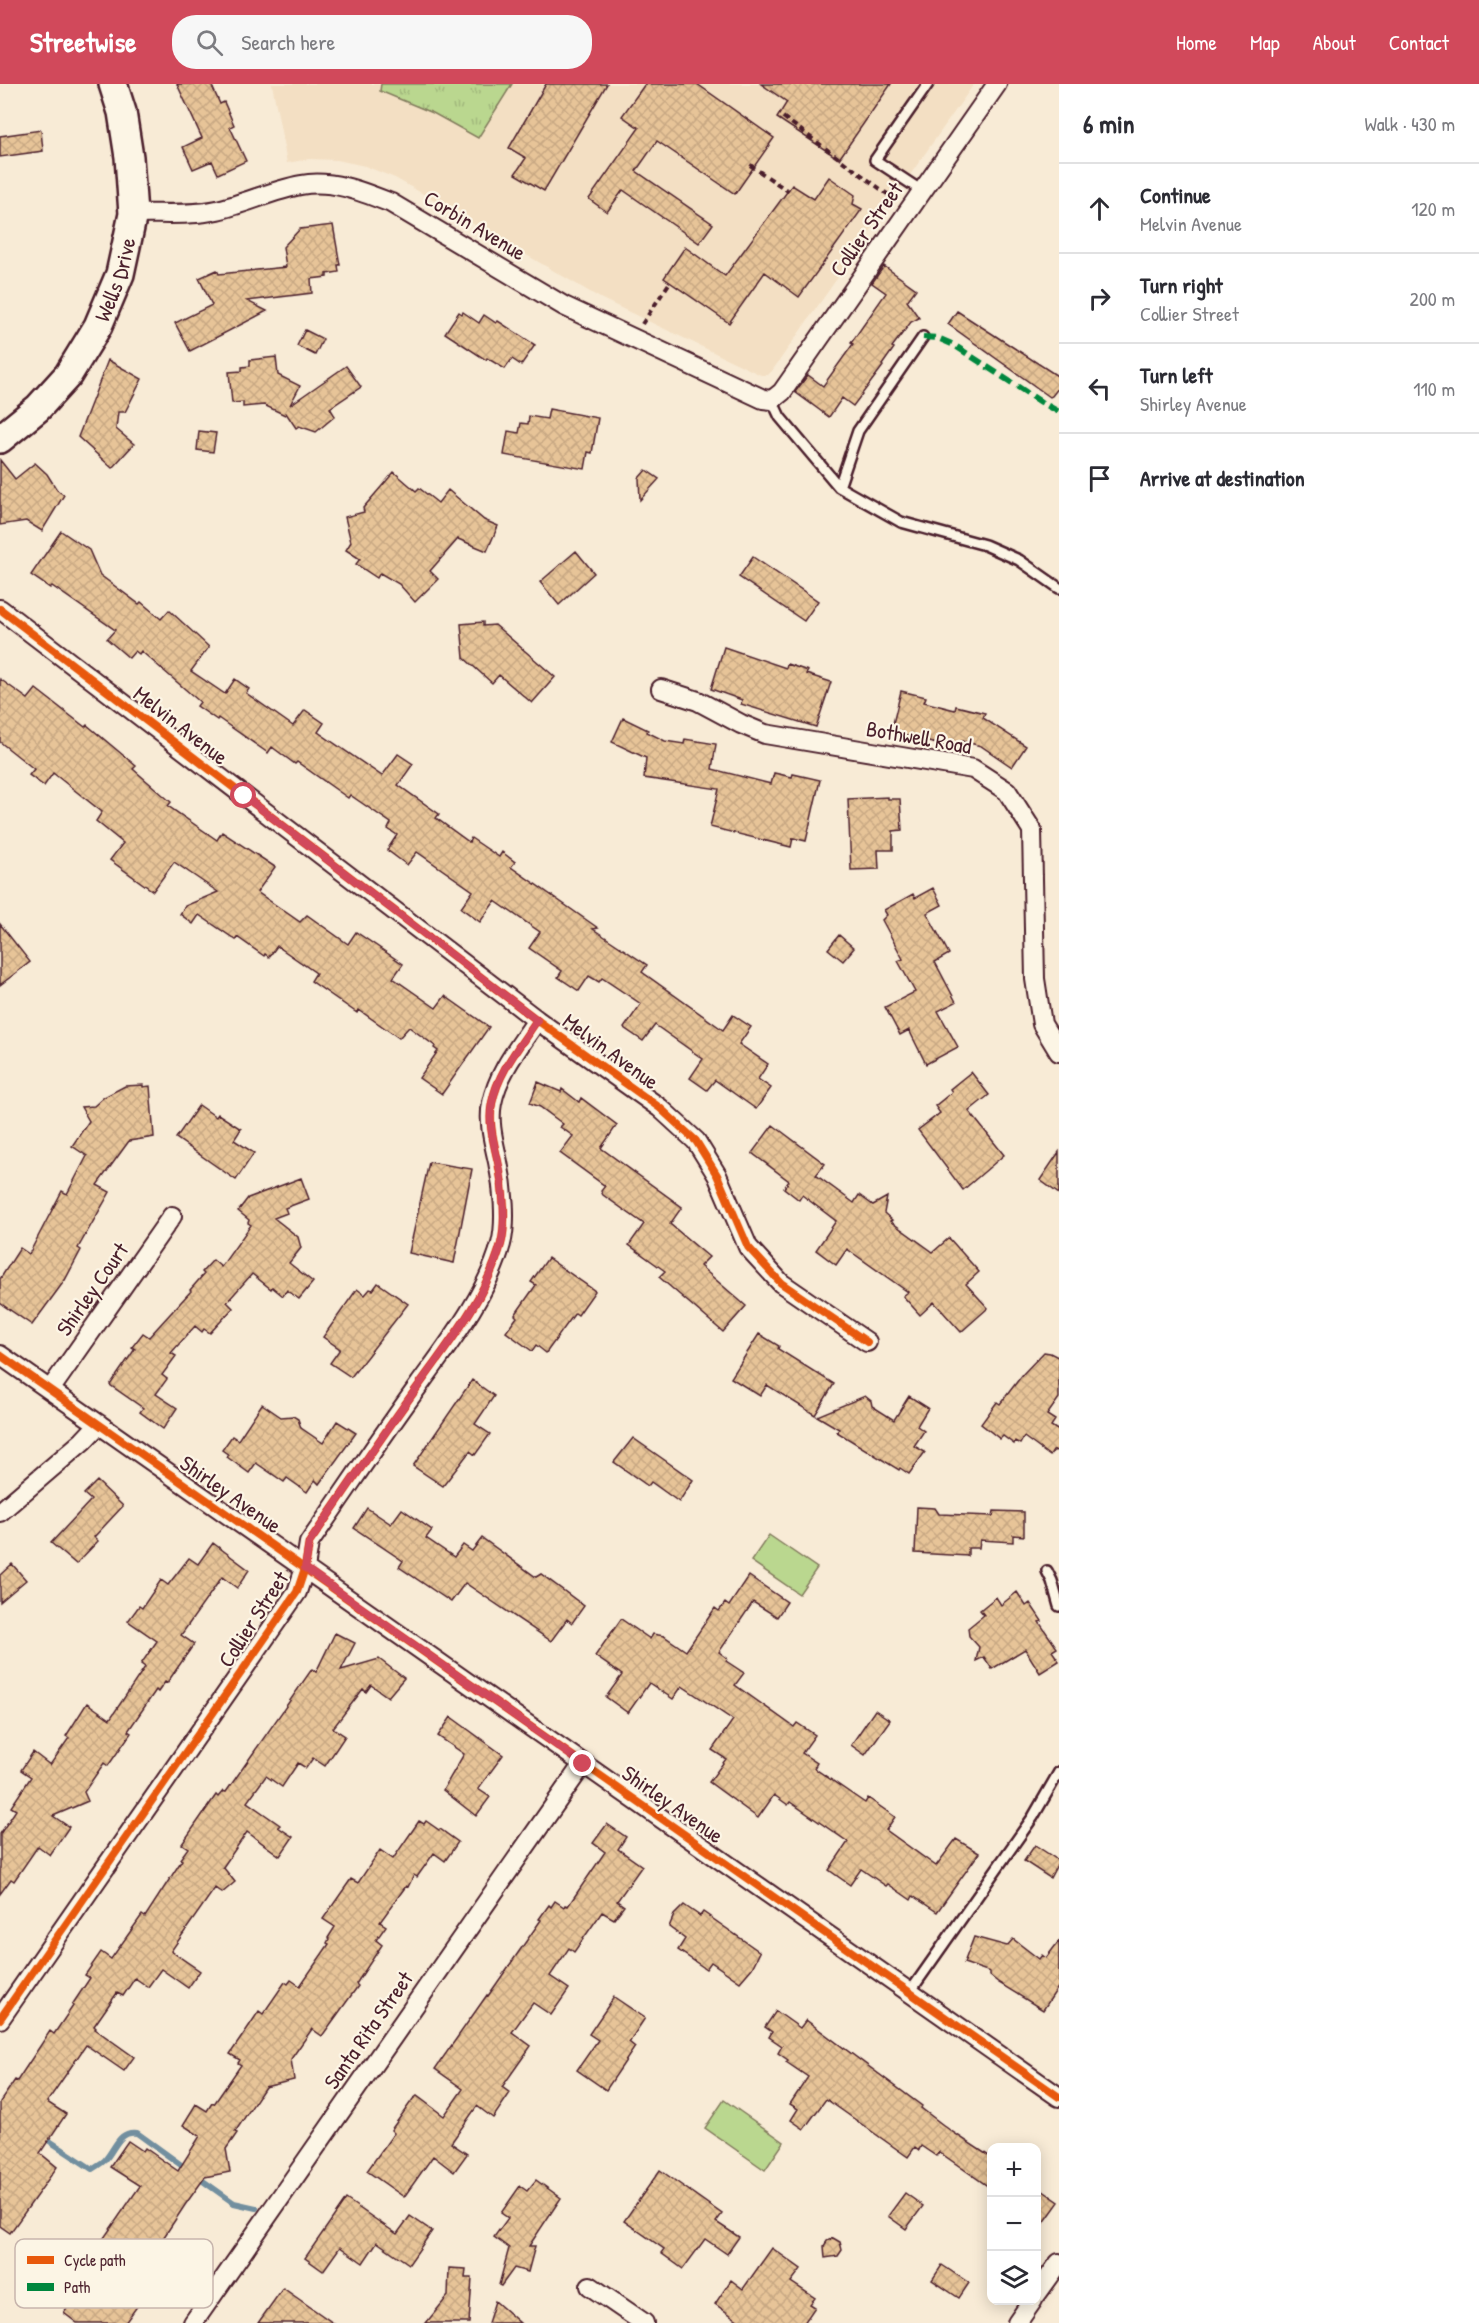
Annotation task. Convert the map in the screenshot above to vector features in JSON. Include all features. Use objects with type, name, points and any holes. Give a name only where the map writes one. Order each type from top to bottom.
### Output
[{"type":"main road","name":"Wells Drive","points":[[0,440],[38,408],[68,375],[99,326],[120,274],[134,214],[122,112],[113,84]]},
{"type":"street","name":"Collier Street","points":[[772,400],[782,392],[997,84]]},
{"type":"street","name":"Corbin Avenue","points":[[134,214],[210,212],[303,184],[334,185],[356,189],[391,203],[588,319],[763,399],[772,400]]},
{"type":"street","name":"Melvin Avenue","points":[[0,609],[537,1020],[660,1108],[696,1141],[717,1175],[748,1248],[781,1284],[867,1342]]},
{"type":"street","name":"Bothwell Road","points":[[661,689],[698,701],[765,734],[973,769],[1007,791],[1032,830],[1035,979],[1042,1024],[1059,1052]]},
{"type":"street","name":"Collier Street","points":[[0,2019],[297,1592],[305,1568],[309,1543],[438,1360],[486,1283],[501,1242],[503,1198],[490,1124],[491,1106],[496,1086],[537,1020]]},
{"type":"street","name":"Shirley Court","points":[[50,1390],[172,1216]]},
{"type":"street","name":"Shirley Avenue","points":[[0,1355],[1059,2097]]},
{"type":"street","points":[[0,1512],[83,1441],[99,1424]]},
{"type":"street","name":"Santa Rita Street","points":[[213,2294],[583,1764]]},
{"type":"street","points":[[1041,2288],[1059,2263]]},
{"type":"street","points":[[590,2286],[644,2323]]},
{"type":"street","points":[[1017,2323],[1030,2305]]},
{"type":"street","name":"Santa Rita Street","points":[[193,2323],[203,2308]]},
{"type":"lane","points":[[922,191],[875,160],[928,84]]},
{"type":"lane","points":[[839,487],[858,431],[923,337]]},
{"type":"lane","points":[[772,400],[780,417],[839,487],[901,522],[985,545],[1019,560],[1059,588]]},
{"type":"lane","points":[[1047,1571],[1059,1606]]},
{"type":"lane","points":[[910,1992],[1033,1817],[1059,1772]]},
{"type":"path","points":[[783,117],[897,201]]},
{"type":"path","points":[[750,165],[788,191]]},
{"type":"path","points":[[641,324],[670,282]]},
{"type":"shaded area","points":[[272,84],[974,84],[772,371],[768,375],[761,375],[602,299],[470,222],[469,217],[446,203],[441,204],[395,178],[365,166],[337,160],[309,159],[287,163]]},
{"type":"green space","points":[[381,84],[512,84],[478,138],[433,113],[380,91]]},
{"type":"green space","points":[[769,1535],[817,1568],[799,1594],[751,1561]]},
{"type":"green space","points":[[724,2100],[784,2142],[765,2170],[705,2128]]},
{"type":"building","points":[[177,84],[211,84],[220,104],[224,102],[234,125],[230,127],[246,161],[218,174],[212,161],[193,169],[183,147],[202,138]]},
{"type":"building","points":[[546,84],[607,84],[544,191],[515,174],[526,158],[509,148]]},
{"type":"building","points":[[645,84],[697,84],[774,138],[735,194],[657,141],[636,171],[713,224],[699,243],[623,190],[607,212],[589,199],[639,128],[622,116]]},
{"type":"building","points":[[761,84],[891,84],[839,159],[777,118],[787,102]]},
{"type":"building","points":[[41,130],[43,151],[0,157],[0,136]]},
{"type":"building","points":[[829,177],[855,195],[853,204],[862,209],[799,297],[765,272],[729,323],[664,278],[685,247],[725,276],[792,185],[814,199]]},
{"type":"building","points":[[333,225],[340,265],[338,265],[339,272],[327,274],[327,277],[311,279],[312,293],[247,301],[267,311],[190,351],[175,323],[212,305],[199,278],[217,270],[219,274],[286,267],[283,247],[300,229]]},
{"type":"building","points":[[884,266],[916,289],[907,301],[919,318],[911,322],[892,347],[894,348],[883,366],[853,406],[842,398],[829,417],[795,392],[808,375],[823,386],[853,344],[851,343],[886,293],[872,283]]},
{"type":"building","points":[[957,311],[1059,377],[1059,387],[1052,396],[1050,397],[948,324]]},
{"type":"building","points":[[459,312],[462,314],[463,312],[479,323],[484,315],[496,323],[498,321],[535,345],[521,365],[512,359],[505,369],[487,358],[486,360],[445,333]]},
{"type":"building","points":[[305,330],[323,339],[315,355],[297,346]]},
{"type":"building","points":[[276,357],[278,375],[300,386],[290,405],[346,366],[361,387],[330,408],[335,416],[316,432],[299,426],[296,428],[286,413],[285,415],[264,405],[243,407],[243,402],[232,403],[229,372],[242,371],[242,367],[250,366],[250,360]]},
{"type":"building","points":[[108,360],[142,379],[125,412],[118,412],[116,429],[134,444],[112,468],[78,437]]},
{"type":"building","points":[[549,409],[598,418],[592,453],[588,452],[585,469],[504,455],[508,431],[519,433],[521,423],[528,424],[529,416],[547,419]]},
{"type":"building","points":[[199,431],[216,433],[213,452],[197,450]]},
{"type":"building","points":[[0,460],[15,479],[35,463],[47,474],[57,490],[64,495],[42,531],[26,521],[0,525]]},
{"type":"building","points":[[646,470],[659,479],[640,500],[639,478]]},
{"type":"building","points":[[394,472],[416,491],[419,488],[438,503],[448,490],[484,520],[498,526],[487,551],[458,539],[430,571],[438,579],[415,602],[399,584],[380,573],[377,578],[356,564],[360,559],[346,550],[351,542],[345,517],[364,512],[363,508]]},
{"type":"building","points":[[61,531],[89,550],[100,575],[139,604],[141,602],[161,619],[169,610],[209,647],[191,671],[225,694],[235,679],[249,689],[246,693],[293,726],[305,710],[324,723],[318,732],[382,776],[398,754],[413,764],[398,785],[439,814],[436,818],[469,842],[471,838],[499,857],[502,852],[515,862],[511,867],[598,928],[593,929],[647,965],[642,972],[723,1030],[733,1015],[751,1027],[739,1044],[768,1064],[758,1079],[771,1088],[756,1109],[715,1080],[707,1090],[690,1078],[703,1059],[655,1025],[643,1041],[624,1028],[641,1004],[602,978],[599,982],[589,976],[579,991],[558,977],[562,971],[529,948],[540,932],[495,901],[480,922],[461,908],[473,891],[417,852],[407,865],[387,850],[397,835],[388,829],[391,823],[350,795],[348,798],[272,747],[268,753],[218,718],[217,720],[197,706],[200,702],[141,651],[139,654],[135,651],[129,658],[107,639],[115,630],[52,586],[50,588],[31,575]]},
{"type":"building","points":[[576,551],[594,573],[559,605],[540,582]]},
{"type":"building","points":[[753,557],[818,601],[804,621],[739,577]]},
{"type":"building","points":[[483,622],[483,626],[495,625],[555,677],[532,703],[499,675],[492,683],[464,658],[461,624]]},
{"type":"building","points":[[724,647],[786,668],[787,664],[808,671],[806,674],[831,682],[816,727],[741,704],[742,700],[711,689]]},
{"type":"building","points":[[0,679],[28,699],[36,689],[85,727],[87,725],[136,766],[133,769],[171,802],[168,806],[217,840],[222,832],[275,867],[257,892],[300,922],[307,915],[348,944],[356,932],[403,964],[393,978],[436,1008],[445,996],[489,1027],[442,1094],[419,1078],[438,1051],[434,1048],[435,1046],[409,1027],[399,1038],[359,1010],[357,1013],[311,981],[316,973],[277,946],[269,957],[265,954],[264,956],[199,915],[193,924],[180,914],[185,906],[218,892],[174,862],[153,891],[110,860],[123,843],[96,821],[102,812],[53,773],[44,786],[29,775],[34,769],[0,742]]},
{"type":"building","points":[[901,691],[926,697],[924,702],[955,710],[956,706],[985,713],[983,718],[1026,746],[1012,767],[981,746],[962,741],[960,747],[924,741],[924,744],[907,739],[908,736],[891,732]]},
{"type":"building","points":[[623,718],[665,741],[684,744],[685,739],[716,744],[712,769],[771,784],[774,773],[792,777],[793,774],[820,780],[806,841],[793,838],[791,847],[710,827],[719,789],[644,778],[646,758],[612,742]]},
{"type":"building","points":[[888,797],[888,799],[900,799],[902,830],[893,831],[893,850],[878,850],[879,869],[851,870],[848,799]]},
{"type":"building","points":[[933,888],[942,905],[927,913],[949,954],[935,962],[956,1002],[938,1011],[958,1047],[926,1064],[909,1030],[900,1035],[885,1007],[915,992],[898,961],[903,959],[882,920],[887,915],[884,910],[913,894],[915,898]]},
{"type":"building","points":[[0,924],[30,962],[0,985]]},
{"type":"building","points":[[839,935],[854,948],[843,961],[828,949]]},
{"type":"building","points":[[971,1072],[989,1095],[969,1111],[1004,1155],[963,1190],[918,1130],[940,1113],[935,1106],[952,1092],[950,1089]]},
{"type":"building","points":[[538,1082],[561,1092],[562,1089],[579,1102],[581,1098],[617,1125],[601,1148],[682,1207],[670,1224],[709,1257],[700,1266],[746,1306],[723,1332],[659,1277],[665,1271],[629,1245],[644,1224],[603,1195],[601,1191],[605,1186],[560,1153],[573,1136],[560,1127],[563,1124],[540,1107],[530,1103]]},
{"type":"building","points":[[143,1085],[143,1087],[150,1086],[154,1137],[129,1141],[97,1185],[110,1192],[78,1248],[81,1250],[65,1280],[32,1325],[0,1303],[0,1279],[20,1248],[29,1254],[62,1191],[67,1194],[87,1156],[72,1146],[89,1121],[81,1107],[94,1106],[104,1097],[125,1086]]},
{"type":"building","points":[[199,1105],[216,1117],[218,1114],[241,1129],[234,1140],[254,1153],[236,1180],[176,1138]]},
{"type":"building","points":[[773,1125],[825,1164],[816,1175],[854,1203],[859,1195],[873,1205],[887,1197],[884,1213],[892,1220],[890,1221],[933,1252],[949,1238],[979,1272],[966,1284],[988,1308],[961,1332],[934,1302],[920,1315],[903,1296],[908,1292],[847,1249],[836,1265],[816,1250],[836,1221],[802,1195],[799,1200],[784,1188],[789,1181],[752,1153]]},
{"type":"building","points":[[1059,1152],[1059,1194],[1040,1180]]},
{"type":"building","points":[[429,1162],[472,1169],[454,1263],[409,1253]]},
{"type":"building","points":[[301,1178],[309,1199],[285,1208],[287,1213],[274,1218],[298,1237],[301,1248],[289,1263],[313,1282],[299,1299],[287,1290],[283,1296],[252,1274],[227,1302],[233,1308],[210,1333],[204,1329],[202,1332],[195,1326],[171,1353],[176,1356],[162,1375],[167,1379],[156,1394],[177,1408],[163,1429],[140,1412],[143,1408],[110,1385],[135,1349],[132,1347],[143,1333],[149,1337],[191,1291],[204,1274],[202,1272],[213,1260],[221,1267],[251,1225],[248,1223],[249,1220],[238,1211],[248,1198]]},
{"type":"building","points":[[548,1258],[595,1291],[578,1315],[575,1313],[546,1353],[536,1345],[532,1351],[506,1332],[536,1285],[531,1282]]},
{"type":"building","points":[[378,1283],[408,1304],[351,1377],[330,1363],[340,1349],[323,1337],[357,1289],[365,1295]]},
{"type":"building","points":[[759,1334],[779,1346],[778,1349],[834,1384],[815,1415],[767,1385],[760,1396],[731,1378]]},
{"type":"building","points":[[1044,1352],[1058,1357],[1059,1362],[1059,1398],[1047,1415],[1055,1420],[1051,1426],[1059,1431],[1059,1450],[1053,1451],[1050,1456],[1024,1437],[1020,1444],[1015,1441],[1014,1444],[1003,1436],[1000,1439],[981,1424],[997,1402],[1000,1404],[1023,1374]]},
{"type":"building","points":[[472,1380],[494,1396],[475,1424],[490,1434],[475,1455],[470,1451],[443,1486],[413,1466]]},
{"type":"building","points":[[865,1396],[871,1401],[872,1406],[894,1420],[909,1396],[928,1408],[917,1426],[924,1431],[914,1446],[925,1452],[909,1474],[837,1432],[839,1429],[817,1416]]},
{"type":"building","points":[[262,1404],[281,1417],[293,1416],[298,1419],[301,1428],[323,1443],[337,1421],[356,1433],[319,1484],[315,1480],[307,1492],[287,1478],[284,1482],[256,1463],[249,1473],[227,1457],[229,1455],[222,1450],[232,1436],[238,1440]]},
{"type":"building","points":[[633,1438],[693,1480],[679,1502],[651,1482],[648,1486],[614,1462]]},
{"type":"building","points":[[97,1481],[123,1506],[94,1537],[98,1541],[76,1564],[51,1543],[91,1500],[84,1494]]},
{"type":"building","points":[[917,1507],[935,1508],[939,1514],[993,1516],[994,1511],[1024,1512],[1024,1536],[1013,1535],[1013,1542],[980,1540],[979,1548],[968,1548],[968,1556],[915,1553]]},
{"type":"building","points":[[367,1508],[391,1524],[402,1509],[432,1530],[426,1538],[454,1557],[463,1545],[472,1551],[482,1538],[536,1577],[541,1574],[584,1606],[572,1623],[567,1619],[551,1641],[465,1583],[451,1602],[399,1567],[403,1561],[354,1528]]},
{"type":"building","points":[[213,1543],[249,1570],[237,1588],[222,1577],[181,1635],[194,1644],[167,1683],[165,1682],[158,1692],[156,1690],[128,1731],[131,1733],[108,1766],[104,1763],[84,1792],[88,1801],[53,1816],[69,1827],[50,1855],[38,1846],[14,1881],[11,1879],[0,1894],[0,1834],[16,1810],[11,1807],[31,1777],[21,1770],[33,1752],[50,1765],[69,1738],[66,1736],[87,1703],[110,1719],[145,1667],[141,1664],[157,1641],[128,1621],[139,1606],[142,1608],[161,1580],[168,1585],[189,1558],[198,1564]]},
{"type":"building","points":[[12,1564],[26,1580],[0,1602],[0,1575]]},
{"type":"building","points":[[749,1576],[787,1602],[777,1617],[753,1602],[719,1652],[727,1658],[726,1661],[744,1673],[735,1685],[794,1727],[797,1723],[815,1735],[802,1753],[817,1763],[814,1768],[865,1803],[868,1798],[895,1817],[886,1830],[936,1866],[956,1839],[979,1853],[937,1912],[913,1896],[911,1900],[888,1884],[886,1886],[861,1869],[850,1885],[829,1870],[848,1842],[790,1802],[788,1805],[774,1795],[758,1818],[709,1782],[726,1759],[712,1750],[733,1720],[682,1686],[673,1699],[649,1683],[628,1713],[606,1697],[622,1675],[595,1656],[621,1619],[650,1639],[653,1634],[664,1636],[686,1651],[715,1608],[719,1611],[725,1603],[729,1606]]},
{"type":"building","points":[[1017,1592],[1026,1606],[1030,1603],[1042,1621],[1039,1622],[1057,1648],[1052,1651],[1059,1661],[1040,1673],[1025,1649],[992,1669],[984,1657],[976,1661],[979,1647],[969,1636],[968,1628],[984,1615],[980,1610],[996,1597],[1001,1605]]},
{"type":"building","points":[[335,1633],[355,1643],[341,1670],[379,1659],[404,1678],[388,1697],[371,1685],[366,1692],[363,1689],[333,1728],[345,1736],[325,1766],[313,1758],[306,1768],[298,1763],[282,1787],[266,1776],[247,1802],[293,1837],[280,1856],[247,1832],[223,1867],[235,1882],[222,1893],[215,1888],[171,1951],[200,1971],[188,1988],[161,1969],[148,1987],[135,1978],[123,1996],[117,1993],[94,2026],[134,2057],[124,2071],[86,2045],[47,2102],[66,2114],[40,2153],[57,2167],[10,2233],[0,2226],[0,2102],[15,2080],[17,2081],[50,2031],[54,2034],[73,2006],[90,1978],[85,1975],[101,1952],[111,1959],[142,1915],[145,1917],[182,1860],[180,1859],[188,1848],[182,1844],[216,1795],[218,1797],[223,1791],[226,1792],[312,1669],[316,1672]]},
{"type":"building","points":[[875,1710],[890,1720],[865,1755],[851,1745]]},
{"type":"building","points":[[451,1717],[503,1755],[478,1789],[490,1797],[476,1816],[443,1790],[464,1754],[438,1736]]},
{"type":"building","points":[[419,1821],[424,1824],[426,1821],[458,1842],[445,1861],[434,1853],[417,1877],[414,1875],[408,1887],[406,1886],[380,1922],[386,1926],[376,1940],[382,1945],[356,1984],[358,1986],[322,2036],[312,2029],[291,2059],[294,2080],[265,2087],[226,2149],[230,2172],[205,2177],[163,2239],[103,2239],[140,2186],[110,2167],[128,2141],[143,2151],[145,2148],[178,2171],[200,2136],[183,2125],[196,2104],[207,2111],[212,2103],[214,2104],[241,2065],[238,2063],[240,2060],[230,2054],[259,2011],[263,2014],[285,1982],[288,1984],[291,1980],[300,1986],[329,1944],[327,1943],[328,1938],[335,1927],[323,1919],[351,1879],[358,1883],[380,1850],[393,1859]]},
{"type":"building","points":[[607,1824],[626,1837],[618,1849],[642,1866],[617,1901],[624,1906],[614,1919],[602,1912],[574,1952],[569,1948],[550,1976],[569,1989],[551,2015],[533,2003],[512,2032],[531,2046],[502,2087],[510,2093],[493,2118],[477,2106],[451,2143],[467,2154],[454,2172],[433,2156],[404,2197],[367,2171],[394,2133],[391,2130],[413,2099],[417,2096],[444,2116],[463,2089],[435,2069],[541,1920],[539,1919],[549,1905],[551,1907],[555,1901],[564,1907],[568,1906],[605,1852],[593,1843]]},
{"type":"building","points":[[1035,1845],[1059,1861],[1050,1878],[1024,1861]]},
{"type":"building","points":[[684,1905],[700,1916],[703,1912],[760,1952],[752,1968],[740,1982],[711,1962],[706,1969],[678,1950],[685,1939],[669,1927],[674,1915]]},
{"type":"building","points":[[974,1937],[1007,1946],[1013,1939],[1039,1959],[1042,1955],[1046,1958],[1059,1941],[1059,1986],[1043,2010],[999,1983],[990,1976],[990,1972],[964,1963]]},
{"type":"building","points":[[614,1997],[645,2018],[629,2042],[635,2047],[606,2090],[577,2070],[598,2040],[589,2034]]},
{"type":"building","points":[[776,2011],[800,2028],[806,2020],[922,2106],[921,2108],[951,2131],[987,2155],[987,2186],[939,2152],[936,2156],[921,2146],[919,2150],[915,2147],[908,2157],[826,2099],[804,2129],[791,2120],[798,2109],[790,2104],[808,2077],[786,2062],[788,2060],[778,2053],[782,2046],[769,2037],[772,2032],[765,2027]]},
{"type":"building","points":[[660,2170],[722,2214],[716,2222],[739,2237],[727,2254],[705,2239],[683,2269],[661,2253],[664,2249],[624,2221]]},
{"type":"building","points":[[536,2180],[561,2198],[529,2246],[535,2246],[528,2272],[514,2268],[501,2286],[499,2285],[509,2248],[494,2237],[508,2218],[501,2213],[520,2186],[527,2191]]},
{"type":"building","points":[[1041,2189],[1059,2202],[1041,2227]]},
{"type":"building","points":[[905,2193],[923,2206],[906,2229],[888,2216]]},
{"type":"building","points":[[346,2199],[397,2234],[410,2216],[432,2231],[409,2264],[377,2242],[363,2263],[340,2247],[323,2271],[305,2258]]},
{"type":"building","points":[[833,2238],[840,2242],[842,2250],[838,2256],[825,2258],[824,2246]]},
{"type":"building","points":[[772,2248],[801,2269],[791,2282],[815,2298],[810,2304],[815,2307],[804,2323],[742,2323],[715,2304],[731,2280],[743,2289]]},
{"type":"building","points":[[942,2265],[969,2283],[959,2298],[932,2280]]},
{"type":"building","points":[[449,2268],[466,2269],[465,2278],[472,2278],[469,2323],[426,2323],[448,2296]]},
{"type":"building","points":[[283,2288],[333,2323],[258,2323]]},
{"type":"building","points":[[495,2301],[520,2323],[488,2323]]},
{"type":"building","points":[[67,2308],[136,2308],[125,2323],[77,2323],[64,2313]]},
{"type":"waterway","points":[[42,2136],[92,2169],[105,2160],[122,2137],[126,2134],[137,2133],[188,2170]]},
{"type":"waterway","points":[[196,2176],[234,2203],[256,2208]]},
{"type":"marked path","points":[[923,337],[938,338],[954,345],[1059,412]]},
{"type":"cycle path","points":[[0,609],[537,1020],[660,1108],[696,1141],[717,1175],[748,1247],[781,1283],[867,1342]]},
{"type":"cycle path","points":[[0,2019],[297,1592],[305,1568],[309,1543],[455,1335],[487,1282],[501,1244],[504,1225],[504,1203],[491,1125],[492,1103],[504,1070],[537,1020]]},
{"type":"cycle path","points":[[0,1355],[1059,2097]]},
{"type":"route","points":[[244,796],[537,1020],[496,1086],[491,1106],[490,1124],[503,1198],[501,1242],[486,1283],[438,1360],[309,1543],[305,1568],[583,1764]]}]
